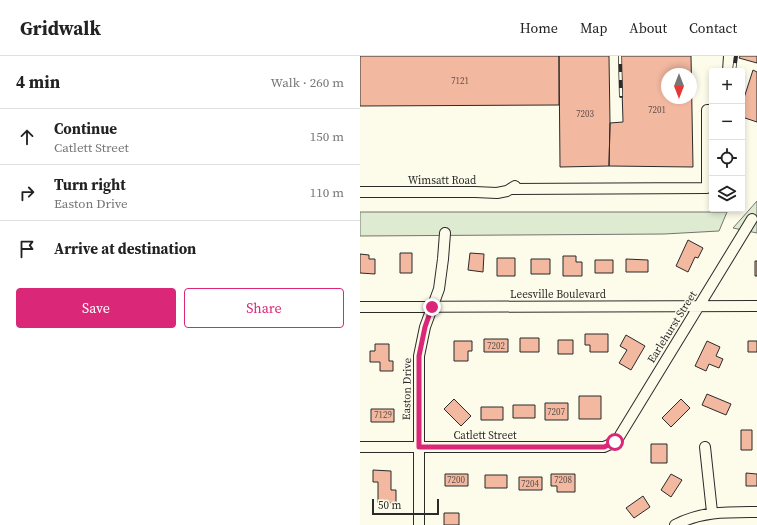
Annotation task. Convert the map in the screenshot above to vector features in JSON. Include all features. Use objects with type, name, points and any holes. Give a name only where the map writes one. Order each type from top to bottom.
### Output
[{"type":"street","points":[[728,68],[729,56]]},
{"type":"street","points":[[512,189],[707,188],[707,110],[709,110]]},
{"type":"street","name":"Wimsatt Road","points":[[360,192],[475,192],[497,194],[512,189],[520,182]]},
{"type":"street","name":"Earlehurst Street","points":[[610,445],[619,437],[752,219]]},
{"type":"street","name":"Easton Drive","points":[[419,525],[419,356],[425,327],[439,289],[445,234]]},
{"type":"street","name":"Leesville Boulevard","points":[[360,307],[757,306]]},
{"type":"street","name":"Catlett Street","points":[[360,448],[604,447],[610,445]]},
{"type":"street","points":[[705,446],[712,512]]},
{"type":"street","points":[[675,525],[688,519],[712,512],[757,512]]},
{"type":"green space","points":[[757,201],[757,233],[733,228]]},
{"type":"green space","points":[[360,212],[727,212],[719,231],[664,234],[360,236]]},
{"type":"building","points":[[360,56],[559,56],[559,105],[360,106]]},
{"type":"building","points":[[559,56],[609,56],[609,166],[560,167]]},
{"type":"building","points":[[621,56],[691,56],[691,68],[661,68],[661,104],[692,104],[693,167],[609,166],[610,123],[623,122]]},
{"type":"building","points":[[740,56],[757,56],[757,63],[739,58]]},
{"type":"building","points":[[753,70],[757,72],[757,122],[745,118],[745,95]]},
{"type":"building","points":[[688,240],[703,248],[698,258],[695,257],[688,272],[676,266]]},
{"type":"building","points":[[400,253],[412,253],[412,273],[400,273]]},
{"type":"building","points":[[470,253],[484,254],[483,272],[468,270]]},
{"type":"building","points":[[360,254],[369,255],[369,259],[375,259],[375,274],[360,273]]},
{"type":"building","points":[[563,256],[576,256],[576,262],[582,262],[582,276],[563,276]]},
{"type":"building","points":[[497,258],[515,258],[515,276],[497,276]]},
{"type":"building","points":[[531,259],[550,259],[550,274],[531,274]]},
{"type":"building","points":[[626,259],[648,260],[648,272],[626,272]]},
{"type":"building","points":[[595,260],[613,260],[613,273],[595,273]]},
{"type":"building","points":[[755,261],[757,261],[757,276],[755,276]]},
{"type":"building","points":[[585,334],[608,334],[608,352],[590,352],[590,345],[585,345]]},
{"type":"building","points":[[626,335],[645,346],[631,370],[619,363],[627,350],[620,346]]},
{"type":"building","points":[[520,338],[539,338],[539,352],[520,352]]},
{"type":"building","points":[[484,339],[508,339],[508,352],[484,352]]},
{"type":"building","points":[[558,340],[573,340],[573,354],[558,354]]},
{"type":"building","points":[[454,341],[472,341],[472,351],[468,351],[468,361],[454,361]]},
{"type":"building","points":[[707,341],[720,347],[716,356],[723,359],[719,368],[709,364],[706,371],[695,366]]},
{"type":"building","points":[[748,341],[757,341],[757,352],[748,352]]},
{"type":"building","points":[[375,344],[389,344],[389,361],[393,361],[393,371],[380,371],[380,362],[370,362],[370,351],[375,351]]},
{"type":"building","points":[[707,394],[731,404],[726,415],[702,405]]},
{"type":"building","points":[[579,396],[601,396],[601,419],[579,419]]},
{"type":"building","points":[[454,399],[471,416],[461,426],[444,409]]},
{"type":"building","points":[[681,399],[690,408],[671,427],[662,418]]},
{"type":"building","points":[[545,403],[568,403],[568,420],[545,420]]},
{"type":"building","points":[[513,405],[535,405],[535,418],[513,418]]},
{"type":"building","points":[[481,407],[503,407],[503,420],[481,420]]},
{"type":"building","points":[[371,409],[394,409],[394,422],[371,422]]},
{"type":"building","points":[[741,430],[752,430],[752,450],[741,450]]},
{"type":"building","points":[[651,444],[667,444],[667,463],[651,463]]},
{"type":"building","points":[[373,470],[391,471],[391,490],[396,490],[396,503],[378,503],[378,482],[373,482]]},
{"type":"building","points":[[746,473],[757,474],[757,486],[746,486]]},
{"type":"building","points":[[445,474],[468,474],[468,486],[445,486]]},
{"type":"building","points":[[551,474],[575,474],[575,492],[557,492],[557,486],[551,486]]},
{"type":"building","points":[[671,474],[682,480],[671,497],[661,490]]},
{"type":"building","points":[[485,475],[507,475],[507,488],[485,488]]},
{"type":"building","points":[[519,477],[542,477],[542,490],[519,490]]},
{"type":"building","points":[[643,496],[650,507],[634,518],[626,508]]},
{"type":"building","points":[[444,513],[459,513],[459,525],[444,525]]},
{"type":"railway","points":[[620,56],[621,96]]},
{"type":"railway","points":[[734,68],[736,56]]},
{"type":"route","points":[[432,307],[425,327],[419,356],[419,447],[604,447],[615,442]]}]
